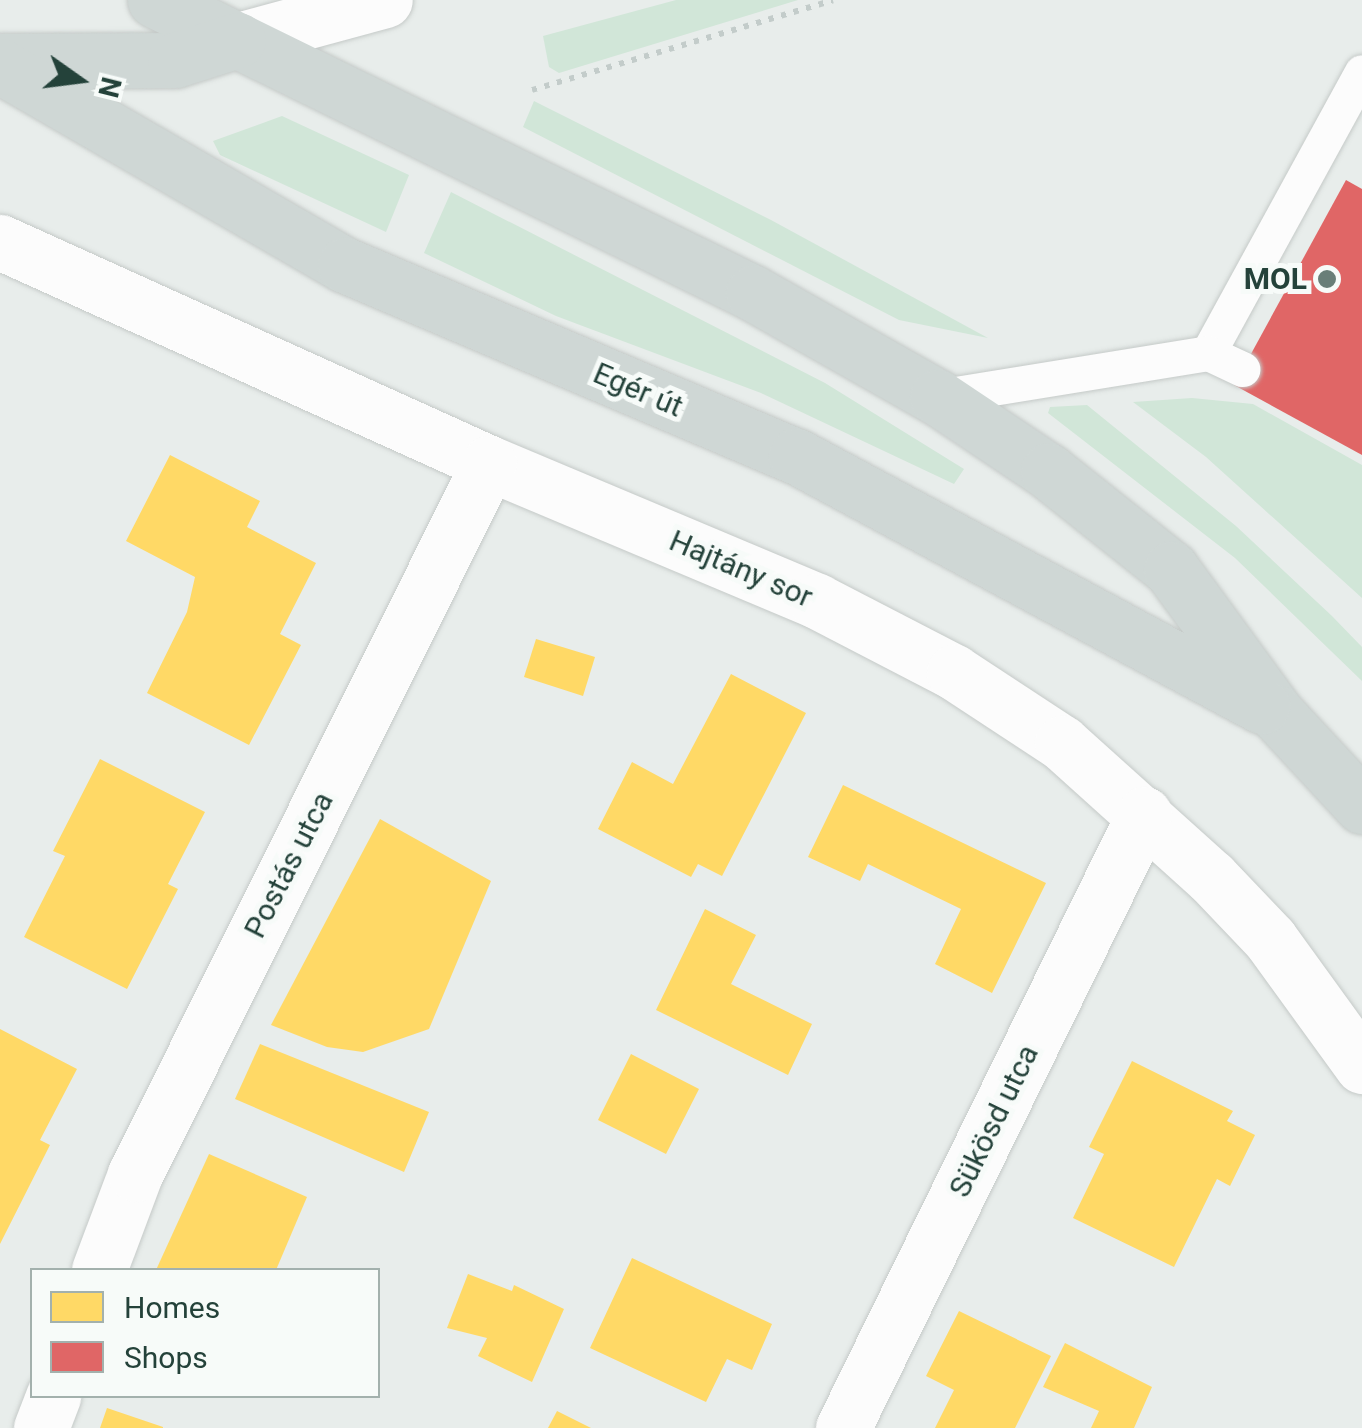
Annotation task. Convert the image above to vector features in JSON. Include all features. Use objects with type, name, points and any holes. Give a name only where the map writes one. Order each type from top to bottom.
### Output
[{"type":"main road","name":"Egér út","points":[[155,0],[753,293],[937,397],[1048,472],[1170,568],[1276,714],[1362,806]]},
{"type":"main road","points":[[0,63],[175,60],[238,40]]},
{"type":"main road","name":"Egér út","points":[[0,63],[345,265],[796,456],[908,511],[1276,714]]},
{"type":"street","points":[[238,40],[385,0]]},
{"type":"street","name":"Hajtány sor","points":[[0,242],[489,464],[883,634],[1007,705],[1144,814],[1270,940],[1362,1066]]},
{"type":"street","name":"Postás utca","points":[[100,1268],[135,1174],[489,464]]},
{"type":"street","name":"Sükösd utca","points":[[843,1428],[1144,814]]},
{"type":"street","points":[[41,1428],[52,1398]]},
{"type":"lane","points":[[1208,353],[1362,72]]},
{"type":"lane","points":[[937,397],[1208,353],[1243,369]]},
{"type":"path","points":[[532,90],[833,0]]},
{"type":"green space","points":[[676,0],[798,0],[559,73],[549,67],[543,36]]},
{"type":"green space","points":[[534,101],[771,220],[988,338],[899,320],[523,127]]},
{"type":"green space","points":[[282,116],[409,175],[386,232],[220,155],[213,141]]},
{"type":"green space","points":[[451,192],[825,383],[964,469],[954,484],[761,393],[556,316],[424,253]]},
{"type":"green space","points":[[1192,398],[1253,404],[1362,465],[1362,598],[1206,457],[1133,402]]},
{"type":"green space","points":[[1087,405],[1236,526],[1332,616],[1362,647],[1362,681],[1235,558],[1048,413],[1050,407]]},
{"type":"building: Homes","points":[[170,455],[260,501],[247,527],[316,563],[280,634],[301,645],[249,745],[147,693],[187,612],[195,577],[126,541]]},
{"type":"building: Homes","points":[[536,639],[595,657],[583,696],[524,677]]},
{"type":"building: Homes","points":[[731,674],[806,713],[722,876],[698,864],[691,877],[598,829],[632,762],[673,784]]},
{"type":"building: Homes","points":[[100,759],[205,812],[168,884],[178,889],[127,989],[24,937],[65,856],[53,851]]},
{"type":"building: Homes","points":[[843,785],[1046,883],[992,993],[935,964],[961,909],[868,864],[860,881],[808,857]]},
{"type":"building: Homes","points":[[380,819],[491,881],[429,1029],[363,1052],[327,1047],[271,1025]]},
{"type":"building: Homes","points":[[705,909],[756,935],[731,984],[812,1024],[788,1075],[656,1010]]},
{"type":"building: Homes","points":[[0,1029],[77,1069],[40,1140],[50,1145],[0,1244]]},
{"type":"building: Homes","points":[[260,1044],[429,1112],[404,1172],[235,1099]]},
{"type":"building: Homes","points":[[631,1054],[699,1089],[666,1154],[598,1120]]},
{"type":"building: Homes","points":[[1132,1061],[1233,1111],[1227,1121],[1255,1135],[1230,1186],[1217,1179],[1174,1267],[1073,1218],[1104,1154],[1089,1147]]},
{"type":"building: Homes","points":[[209,1154],[307,1197],[277,1268],[157,1268]]},
{"type":"building: Homes","points":[[632,1258],[772,1324],[752,1370],[727,1359],[706,1402],[590,1348]]},
{"type":"building: Homes","points":[[468,1274],[512,1291],[514,1285],[564,1309],[532,1382],[478,1356],[487,1338],[447,1328]]},
{"type":"building: Homes","points":[[959,1311],[1051,1356],[1015,1428],[935,1428],[954,1390],[926,1376]]},
{"type":"building: Homes","points":[[1065,1343],[1152,1387],[1134,1428],[1091,1428],[1099,1411],[1043,1387]]},
{"type":"building: Homes","points":[[107,1408],[163,1427],[163,1428],[100,1428]]},
{"type":"building: Homes","points":[[557,1411],[591,1428],[548,1428]]},
{"type":"building: Shops","name":"MOL","points":[[1346,180],[1362,189],[1362,455],[1234,385]]},
{"type":"place","name":"MOL","points":[[1327,279]]}]
